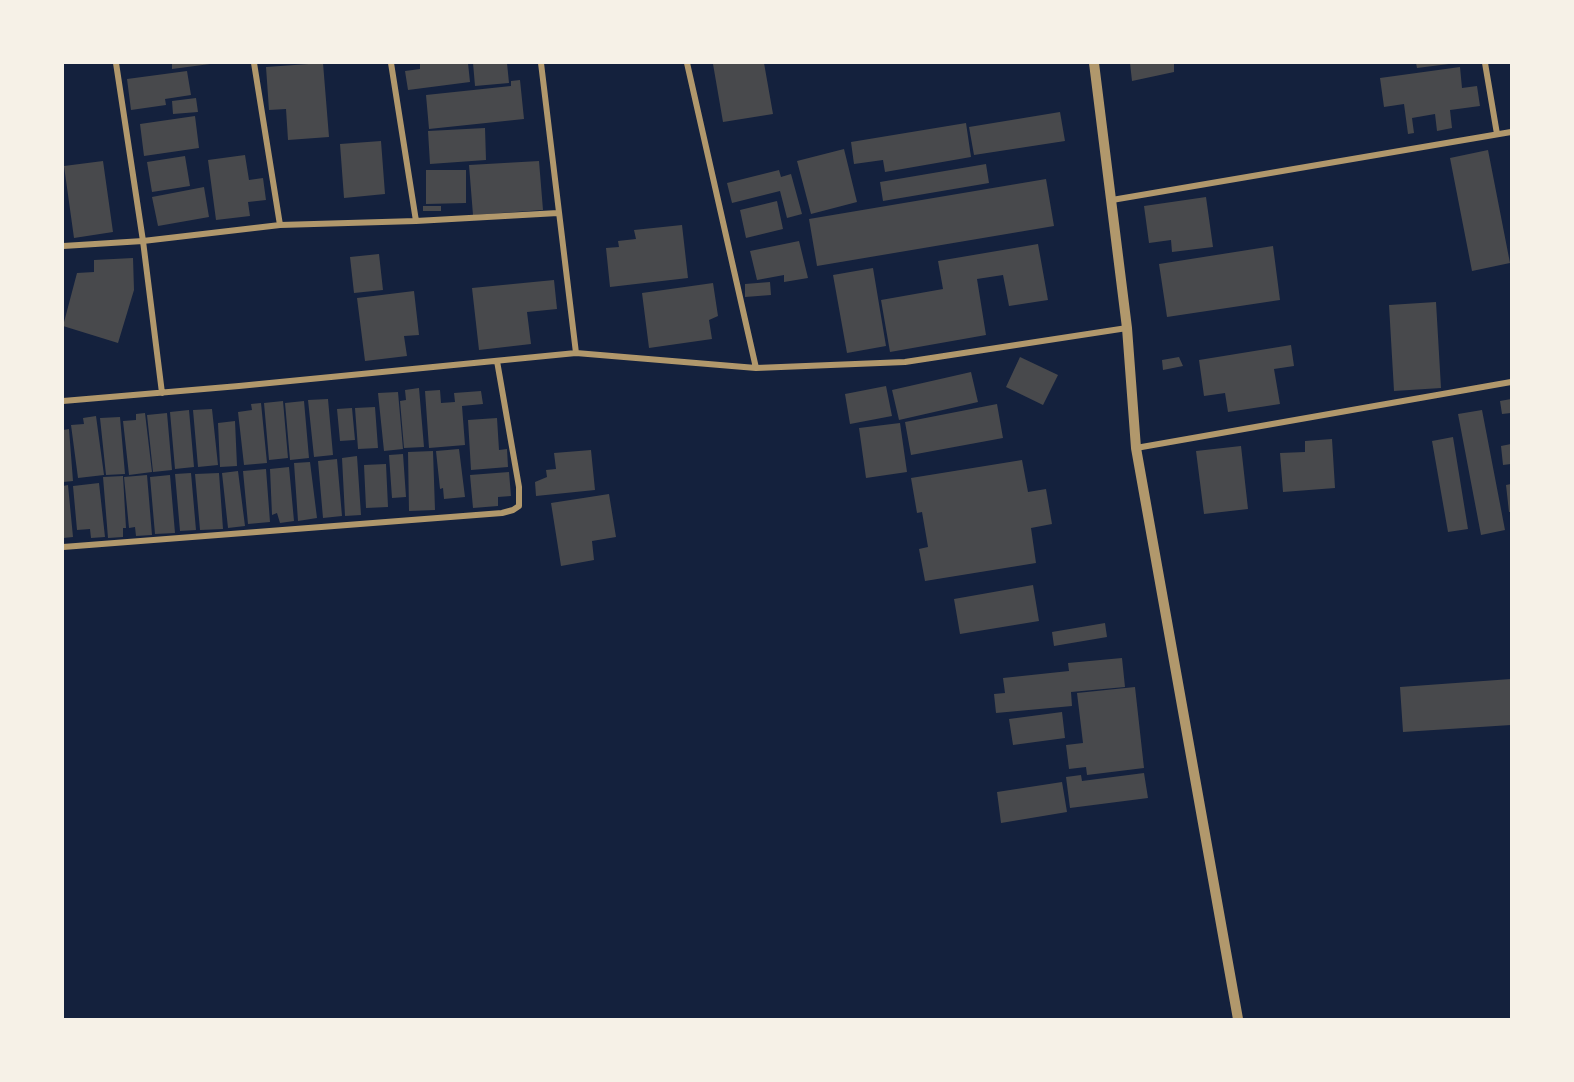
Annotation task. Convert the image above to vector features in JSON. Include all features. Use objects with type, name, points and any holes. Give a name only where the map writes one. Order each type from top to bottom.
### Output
[{"type":"street","points":[[116,63],[143,241],[162,393]]},
{"type":"street","points":[[254,63],[280,225]]},
{"type":"street","points":[[392,63],[416,221]]},
{"type":"street","points":[[541,63],[576,353]]},
{"type":"street","points":[[687,63],[756,369]]},
{"type":"street","points":[[1094,63],[1127,328],[1136,448],[1238,1019]]},
{"type":"street","points":[[1485,63],[1497,134]]},
{"type":"street","points":[[1112,200],[1511,132]]},
{"type":"street","points":[[63,246],[143,241],[280,225],[416,221],[558,213]]},
{"type":"street","points":[[63,401],[576,353],[756,369],[905,362],[1127,328]]},
{"type":"street","points":[[63,547],[502,513],[513,510],[519,506],[519,487],[497,361]]},
{"type":"street","points":[[1136,448],[1511,382]]},
{"type":"building","points":[[172,63],[210,63],[210,64],[172,69]]},
{"type":"building","points":[[323,63],[329,137],[288,140],[286,109],[269,110],[266,67]]},
{"type":"building","points":[[420,63],[468,63],[470,82],[408,90],[405,71],[420,69]]},
{"type":"building","points":[[473,63],[507,63],[509,83],[475,86]]},
{"type":"building","points":[[764,63],[773,114],[723,122],[713,64]]},
{"type":"building","points":[[1130,63],[1174,63],[1174,72],[1132,81]]},
{"type":"building","points":[[1416,63],[1449,63],[1449,64],[1417,68]]},
{"type":"building","points":[[1460,67],[1462,88],[1477,86],[1480,106],[1450,110],[1452,128],[1437,131],[1435,114],[1412,118],[1414,133],[1408,134],[1404,104],[1384,107],[1380,78]]},
{"type":"building","points":[[187,71],[191,95],[165,99],[166,105],[131,110],[127,79]]},
{"type":"building","points":[[520,80],[524,119],[429,129],[426,95],[511,86],[511,81]]},
{"type":"building","points":[[196,98],[198,112],[173,114],[172,101]]},
{"type":"building","points":[[1060,112],[1065,141],[974,155],[969,127]]},
{"type":"building","points":[[195,116],[199,148],[144,156],[140,124]]},
{"type":"building","points":[[966,123],[971,157],[885,172],[883,160],[854,164],[851,142]]},
{"type":"building","points":[[485,128],[486,160],[430,164],[428,131]]},
{"type":"building","points":[[381,141],[385,194],[344,198],[340,144]]},
{"type":"building","points":[[844,149],[857,202],[811,214],[797,161]]},
{"type":"building","points":[[1488,150],[1510,263],[1472,271],[1450,158]]},
{"type":"building","points":[[245,155],[249,180],[263,178],[266,200],[248,202],[250,216],[216,220],[208,160]]},
{"type":"building","points":[[185,156],[190,186],[152,192],[147,162]]},
{"type":"building","points":[[103,161],[113,232],[74,238],[64,166]]},
{"type":"building","points":[[539,161],[543,210],[473,215],[469,165]]},
{"type":"building","points":[[986,164],[989,183],[883,201],[880,182]]},
{"type":"building","points":[[426,170],[466,170],[466,203],[426,204]]},
{"type":"building","points":[[779,170],[781,177],[791,174],[802,214],[787,218],[780,191],[732,203],[727,183]]},
{"type":"building","points":[[1046,179],[1054,226],[817,266],[809,219]]},
{"type":"building","points":[[204,187],[209,217],[158,226],[152,197]]},
{"type":"building","points":[[1206,197],[1213,247],[1172,252],[1171,240],[1149,243],[1144,206]]},
{"type":"building","points":[[777,201],[783,229],[746,238],[740,210]]},
{"type":"building","points":[[423,206],[441,206],[441,211],[423,211]]},
{"type":"building","points":[[682,225],[688,278],[610,287],[606,248],[619,247],[618,241],[636,239],[634,230]]},
{"type":"building","points":[[799,241],[808,278],[784,282],[784,275],[757,280],[750,251]]},
{"type":"building","points":[[1038,244],[1048,300],[1009,306],[1003,275],[977,279],[986,335],[890,352],[881,300],[943,289],[938,261]]},
{"type":"building","points":[[1273,246],[1280,300],[1167,317],[1159,264]]},
{"type":"building","points":[[379,254],[383,290],[354,293],[350,257]]},
{"type":"building","points":[[133,258],[134,290],[118,343],[63,326],[77,273],[94,272],[94,260]]},
{"type":"building","points":[[873,268],[886,346],[847,353],[833,275]]},
{"type":"building","points":[[554,280],[557,309],[527,312],[531,344],[479,350],[472,288]]},
{"type":"building","points":[[770,282],[771,295],[745,297],[745,284]]},
{"type":"building","points":[[713,283],[718,316],[709,320],[712,339],[649,348],[642,293]]},
{"type":"building","points":[[414,291],[419,335],[404,336],[407,356],[365,361],[357,298]]},
{"type":"building","points":[[1436,302],[1441,388],[1394,391],[1389,305]]},
{"type":"building","points":[[1291,345],[1294,366],[1274,369],[1280,404],[1228,412],[1225,393],[1204,396],[1199,360]]},
{"type":"building","points":[[1020,357],[1058,375],[1043,405],[1006,387]]},
{"type":"building","points":[[1179,357],[1183,366],[1163,370],[1162,360]]},
{"type":"building","points":[[971,372],[978,402],[899,420],[892,390]]},
{"type":"building","points":[[886,386],[892,416],[850,424],[845,394]]},
{"type":"building","points":[[419,388],[424,447],[404,448],[400,401],[406,400],[405,390]]},
{"type":"building","points":[[440,390],[441,403],[455,402],[454,393],[481,391],[483,404],[462,406],[465,445],[429,448],[425,391]]},
{"type":"building","points":[[398,392],[403,449],[384,451],[378,393]]},
{"type":"building","points":[[328,399],[333,455],[314,457],[308,400]]},
{"type":"building","points":[[1511,399],[1511,413],[1502,414],[1500,401]]},
{"type":"building","points":[[283,401],[288,458],[269,460],[264,403]]},
{"type":"building","points":[[304,401],[309,458],[290,460],[285,403]]},
{"type":"building","points":[[261,403],[267,463],[244,465],[238,412],[252,410],[251,404]]},
{"type":"building","points":[[997,404],[1003,438],[911,455],[905,422]]},
{"type":"building","points":[[375,407],[378,448],[358,449],[355,408]]},
{"type":"building","points":[[352,408],[355,440],[340,441],[337,409]]},
{"type":"building","points":[[212,409],[218,465],[198,467],[193,410]]},
{"type":"building","points":[[189,410],[194,467],[175,469],[170,412]]},
{"type":"building","points":[[1482,410],[1505,530],[1481,535],[1458,414]]},
{"type":"building","points":[[145,413],[152,472],[129,475],[123,421],[136,420],[136,414]]},
{"type":"building","points":[[167,413],[172,470],[153,472],[147,415]]},
{"type":"building","points":[[96,416],[104,475],[78,478],[71,425],[84,424],[83,418]]},
{"type":"building","points":[[120,417],[125,474],[106,475],[100,418]]},
{"type":"building","points":[[497,418],[499,450],[507,449],[508,467],[471,470],[468,420]]},
{"type":"building","points":[[235,421],[237,466],[220,467],[218,423]]},
{"type":"building","points":[[900,423],[907,472],[866,478],[859,428]]},
{"type":"building","points":[[69,429],[73,481],[63,482],[63,430]]},
{"type":"building","points":[[1453,437],[1468,529],[1448,532],[1432,441]]},
{"type":"building","points":[[1332,439],[1335,488],[1283,492],[1280,453],[1305,452],[1305,441]]},
{"type":"building","points":[[1511,444],[1511,464],[1503,465],[1501,446]]},
{"type":"building","points":[[1241,446],[1248,509],[1204,514],[1196,451]]},
{"type":"building","points":[[459,449],[465,497],[444,499],[443,488],[440,489],[436,451]]},
{"type":"building","points":[[591,450],[595,490],[536,496],[535,482],[547,477],[546,470],[556,469],[554,453]]},
{"type":"building","points":[[433,451],[435,510],[409,511],[408,452]]},
{"type":"building","points":[[403,454],[406,497],[392,498],[389,455]]},
{"type":"building","points":[[357,456],[361,515],[345,516],[342,458]]},
{"type":"building","points":[[337,459],[342,516],[323,518],[318,461]]},
{"type":"building","points":[[1022,460],[1028,492],[1046,489],[1052,524],[1031,528],[1036,563],[925,581],[919,549],[928,547],[922,512],[917,513],[911,478]]},
{"type":"building","points":[[310,462],[317,518],[298,521],[294,463]]},
{"type":"building","points":[[386,464],[388,507],[366,508],[364,465]]},
{"type":"building","points":[[289,467],[294,521],[280,523],[277,513],[272,515],[270,469]]},
{"type":"building","points":[[266,469],[270,522],[248,524],[243,471]]},
{"type":"building","points":[[238,471],[245,526],[228,528],[222,473]]},
{"type":"building","points":[[509,472],[511,496],[498,497],[498,506],[473,508],[470,475]]},
{"type":"building","points":[[191,473],[196,530],[180,531],[175,474]]},
{"type":"building","points":[[219,473],[223,529],[200,530],[195,474]]},
{"type":"building","points":[[147,475],[152,535],[136,536],[135,527],[129,528],[124,477]]},
{"type":"building","points":[[170,475],[175,533],[155,534],[150,477]]},
{"type":"building","points":[[123,476],[126,528],[123,528],[123,537],[108,538],[103,477]]},
{"type":"building","points":[[99,483],[105,537],[91,538],[90,529],[77,530],[73,486]]},
{"type":"building","points":[[1511,484],[1511,512],[1509,512],[1506,485]]},
{"type":"building","points":[[68,485],[73,537],[63,538],[63,486]]},
{"type":"building","points":[[609,494],[616,537],[592,541],[594,560],[561,566],[551,503]]},
{"type":"building","points":[[1033,585],[1039,621],[960,634],[954,599]]},
{"type":"building","points":[[1105,623],[1107,637],[1054,646],[1052,632]]},
{"type":"building","points":[[1122,658],[1125,687],[1071,692],[1072,706],[996,713],[994,694],[1005,693],[1003,678],[1069,671],[1068,663]]},
{"type":"building","points":[[1511,679],[1511,725],[1403,732],[1400,687]]},
{"type":"building","points":[[1135,687],[1144,768],[1087,775],[1086,767],[1069,769],[1066,745],[1083,743],[1077,693]]},
{"type":"building","points":[[1062,712],[1065,738],[1013,745],[1009,719]]},
{"type":"building","points":[[1144,773],[1148,798],[1070,808],[1066,777],[1081,775],[1082,781]]},
{"type":"building","points":[[1062,782],[1067,812],[1001,823],[997,792]]}]
